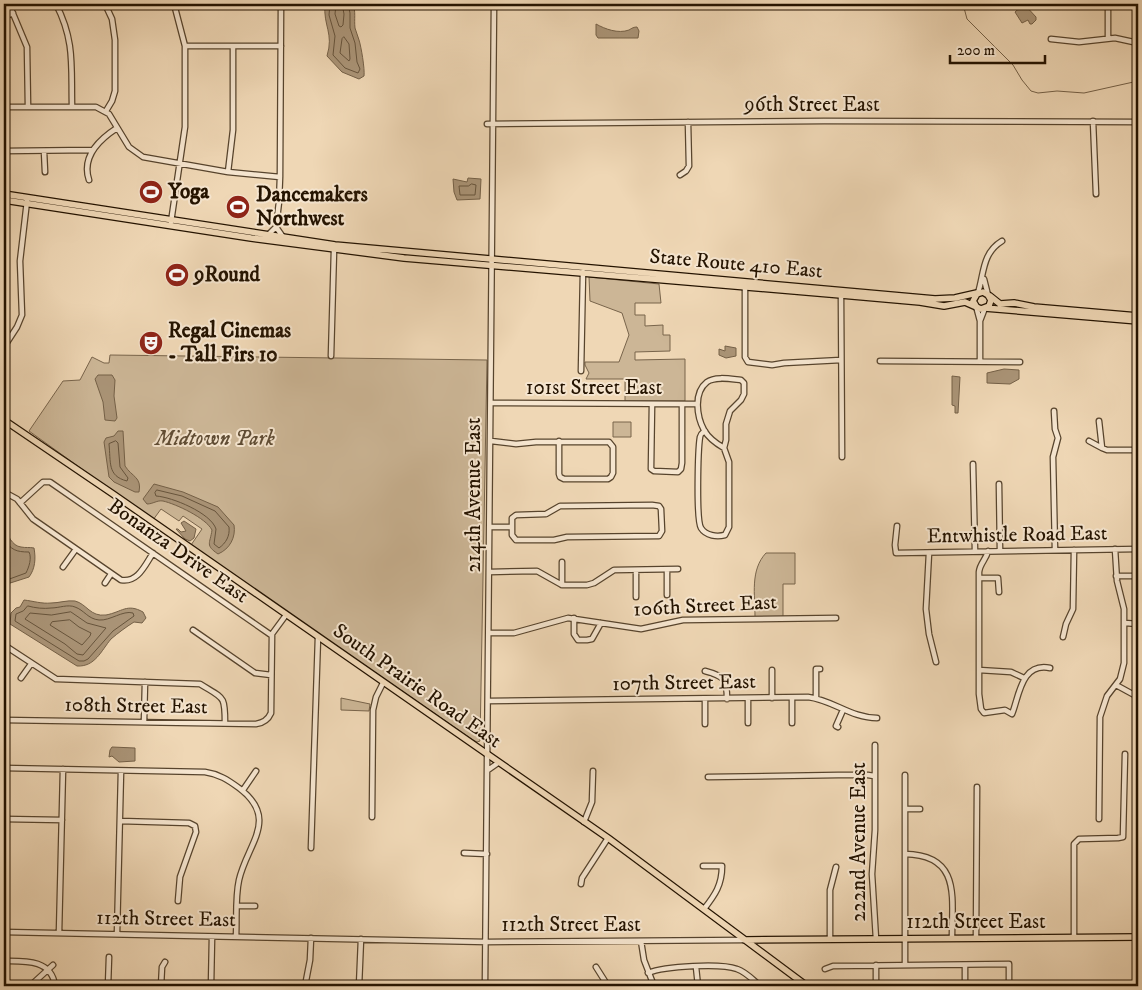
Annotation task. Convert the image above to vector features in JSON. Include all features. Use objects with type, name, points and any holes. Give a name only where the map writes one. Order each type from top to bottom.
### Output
[{"type":"main road","points":[[4,194],[28,201]]},
{"type":"main road","points":[[4,200],[28,201],[341,246],[492,261]]},
{"type":"main road","points":[[171,222],[334,250],[492,261]]},
{"type":"main road","name":"State Route 410 East","points":[[492,261],[583,272],[935,299],[956,298],[978,293]]},
{"type":"main road","name":"State Route 410 East","points":[[492,261],[746,284],[944,306],[965,302],[976,306]]},
{"type":"main road","points":[[1138,316],[1034,308],[1014,303],[1000,304],[983,292],[978,293],[974,299],[979,309],[986,308],[1138,321]]},
{"type":"main road","points":[[986,308],[991,302],[989,295]]},
{"type":"main road","name":"South Prairie Road East","points":[[4,420],[608,838],[807,986]]},
{"type":"main road","name":"112th Street East","points":[[745,940],[1138,937]]},
{"type":"main road","points":[[758,950],[760,940]]},
{"type":"street","points":[[9,4],[27,47],[28,107]]},
{"type":"street","points":[[56,4],[65,22],[70,44],[72,106]]},
{"type":"street","points":[[105,4],[113,23],[115,40],[115,91],[106,111]]},
{"type":"street","points":[[171,222],[185,127],[185,46],[175,5],[181,4]]},
{"type":"street","points":[[268,235],[276,227],[279,206],[281,4]]},
{"type":"street","name":"214th Avenue East","points":[[485,986],[487,942],[494,4]]},
{"type":"street","points":[[1108,4],[1108,38]]},
{"type":"street","points":[[4,18],[13,13]]},
{"type":"street","points":[[1051,39],[1080,42],[1108,38],[1138,43]]},
{"type":"street","points":[[185,46],[281,46]]},
{"type":"street","points":[[228,172],[233,130],[233,46]]},
{"type":"street","points":[[4,107],[93,106],[106,111],[129,147],[149,159],[228,172],[280,177]]},
{"type":"street","points":[[1093,121],[1096,194]]},
{"type":"street","points":[[680,174],[686,171],[689,166],[688,122]]},
{"type":"street","name":"96th Street East","points":[[487,124],[1138,122]]},
{"type":"street","points":[[89,180],[87,170],[92,150],[102,138],[117,128]]},
{"type":"street","points":[[4,152],[92,150]]},
{"type":"street","points":[[44,152],[45,172]]},
{"type":"street","points":[[4,347],[17,327],[22,315],[20,261],[28,201]]},
{"type":"street","points":[[276,227],[283,237]]},
{"type":"street","points":[[978,293],[989,253],[1002,242]]},
{"type":"street","points":[[331,356],[334,250]]},
{"type":"street","points":[[984,270],[985,286],[989,295]]},
{"type":"street","points":[[581,371],[583,272]]},
{"type":"street","points":[[746,284],[745,357],[748,362],[772,365],[841,360]]},
{"type":"street","points":[[841,294],[842,457]]},
{"type":"street","points":[[976,306],[980,321],[980,362]]},
{"type":"street","points":[[980,321],[986,308]]},
{"type":"street","points":[[880,361],[1020,362]]},
{"type":"street","points":[[705,431],[700,436],[699,519],[700,527],[704,531],[717,536],[728,532],[729,528],[729,469],[728,458],[724,448],[728,415],[744,394],[744,383],[741,380],[717,379],[707,382],[700,392],[698,404],[705,431],[715,443],[724,448]]},
{"type":"street","name":"101st Street East","points":[[491,404],[698,404]]},
{"type":"street","points":[[652,404],[651,469],[655,472],[678,472],[681,469],[682,404]]},
{"type":"street","points":[[1054,411],[1055,429],[1058,438],[1053,456],[1055,550]]},
{"type":"street","points":[[1099,421],[1102,448]]},
{"type":"street","points":[[491,441],[516,444],[559,442],[609,442],[612,443],[613,447],[611,478],[560,478],[559,442]]},
{"type":"street","points":[[1089,441],[1107,450],[1138,450]]},
{"type":"street","points":[[4,454],[4,477]]},
{"type":"street","points":[[973,464],[975,551]]},
{"type":"street","name":"Bonanza Drive East","points":[[20,503],[42,482],[45,481],[56,486],[272,635]]},
{"type":"street","points":[[999,484],[1000,551]]},
{"type":"street","points":[[4,492],[20,503],[32,519],[121,580],[132,579],[138,575],[153,553]]},
{"type":"street","points":[[652,505],[660,507],[662,531],[658,536],[567,537],[554,540],[516,540],[512,535],[511,527],[513,516],[546,514],[560,506],[652,505]]},
{"type":"street","name":"Entwhistle Road East","points":[[896,526],[896,553],[1138,549]]},
{"type":"street","points":[[490,527],[511,527]]},
{"type":"street","points":[[63,567],[76,549]]},
{"type":"street","points":[[1099,820],[1100,717],[1107,696],[1116,684],[1123,668],[1125,623],[1116,576],[1115,549]]},
{"type":"street","points":[[1063,637],[1066,624],[1073,610],[1074,550]]},
{"type":"street","points":[[988,552],[987,557],[980,565],[980,702],[984,713],[1005,710],[1012,714],[1024,678],[1037,670],[1050,668]]},
{"type":"street","points":[[929,553],[926,609],[929,634],[936,662]]},
{"type":"street","points":[[562,562],[562,585]]},
{"type":"street","points":[[490,572],[537,571],[562,585],[590,585],[614,570],[678,569]]},
{"type":"street","points":[[636,570],[636,597]]},
{"type":"street","points":[[667,570],[667,595]]},
{"type":"street","points":[[105,583],[111,574]]},
{"type":"street","points":[[1116,576],[1138,576]]},
{"type":"street","points":[[980,578],[998,578],[1000,592]]},
{"type":"street","points":[[193,630],[255,673],[271,675],[272,635],[286,614]]},
{"type":"street","name":"106th Street East","points":[[489,632],[514,633],[564,618],[644,629],[683,620],[836,618]]},
{"type":"street","points":[[574,618],[574,634],[578,640],[592,639],[601,623]]},
{"type":"street","points":[[1125,623],[1138,624]]},
{"type":"street","points":[[311,848],[318,637]]},
{"type":"street","points":[[4,645],[56,680],[198,683],[219,696],[223,701],[225,724]]},
{"type":"street","points":[[22,678],[31,664]]},
{"type":"street","points":[[816,698],[816,669],[820,669]]},
{"type":"street","points":[[772,670],[772,698]]},
{"type":"street","points":[[980,670],[1011,672],[1024,678]]},
{"type":"street","points":[[705,671],[719,675],[725,680],[727,699]]},
{"type":"street","name":"108th Street East","points":[[4,720],[256,724],[266,721],[270,713],[271,675]]},
{"type":"street","points":[[144,722],[145,682]]},
{"type":"street","points":[[372,817],[372,715],[376,698],[383,683]]},
{"type":"street","points":[[1116,684],[1138,697]]},
{"type":"street","points":[[748,698],[748,723]]},
{"type":"street","points":[[792,698],[792,723]]},
{"type":"street","name":"107th Street East","points":[[488,701],[816,698],[858,716],[877,718]]},
{"type":"street","points":[[705,699],[705,724]]},
{"type":"street","points":[[838,727],[836,726],[843,710]]},
{"type":"street","points":[[475,746],[482,745],[488,739]]},
{"type":"street","name":"222nd Avenue East","points":[[875,745],[875,830],[872,874],[876,939]]},
{"type":"street","points":[[1074,937],[1074,845],[1079,839],[1121,838],[1124,834],[1125,754]]},
{"type":"street","points":[[488,770],[498,763]]},
{"type":"street","points":[[4,768],[208,773],[224,778],[243,790],[257,808],[260,824],[257,836],[245,859],[239,878],[236,937]]},
{"type":"street","points":[[59,933],[63,769]]},
{"type":"street","points":[[117,934],[121,771]]},
{"type":"street","points":[[243,790],[256,771]]},
{"type":"street","points":[[584,822],[592,807],[593,771]]},
{"type":"street","points":[[708,777],[868,774],[874,776]]},
{"type":"street","points":[[906,775],[906,965]]},
{"type":"street","points":[[976,938],[977,787]]},
{"type":"street","points":[[906,809],[920,809]]},
{"type":"street","points":[[4,819],[62,820]]},
{"type":"street","points":[[120,821],[189,823],[196,827],[180,877],[178,901]]},
{"type":"street","points":[[581,884],[582,878],[608,838]]},
{"type":"street","points":[[464,854],[487,854]]},
{"type":"street","points":[[906,854],[921,855],[934,859],[944,868],[950,878],[952,889],[952,938]]},
{"type":"street","points":[[703,866],[722,866],[720,887],[704,909]]},
{"type":"street","points":[[830,939],[830,890],[836,867]]},
{"type":"street","points":[[237,906],[255,906]]},
{"type":"street","points":[[726,940],[731,930]]},
{"type":"street","name":"112th Street East","points":[[4,932],[487,942],[745,940]]},
{"type":"street","points":[[211,986],[212,936]]},
{"type":"street","points":[[305,986],[310,960],[311,938]]},
{"type":"street","points":[[359,986],[361,940]]},
{"type":"street","points":[[641,941],[644,960],[654,986]]},
{"type":"street","points":[[108,986],[109,957]]},
{"type":"street","points":[[4,961],[32,962],[42,965],[54,979],[55,986]]},
{"type":"street","points":[[161,986],[162,967],[165,962]]},
{"type":"street","points":[[965,986],[966,964]]},
{"type":"street","points":[[826,969],[833,966],[1009,964],[1009,986]]},
{"type":"street","points":[[30,986],[53,965]]},
{"type":"street","points":[[876,965],[876,986]]},
{"type":"street","points":[[696,966],[698,986]]},
{"type":"street","points":[[596,967],[608,986]]},
{"type":"street","points":[[648,973],[669,967],[731,967],[746,974],[759,985]]},
{"type":"green space","points":[[589,277],[659,284],[661,303],[635,303],[635,315],[645,315],[645,326],[663,325],[663,335],[670,335],[670,351],[635,352],[635,360],[685,359],[685,401],[625,401],[625,379],[586,379],[589,373],[585,362],[619,362],[629,335],[622,313],[590,301]]},
{"type":"green space","name":"Midtown Park","points":[[110,355],[487,360],[480,741],[473,740],[191,545],[202,529],[183,516],[179,521],[161,509],[153,520],[29,431],[63,381],[80,380],[92,357],[104,363],[109,363]]},
{"type":"green space","points":[[613,422],[631,422],[631,437],[613,437]]},
{"type":"green space","points":[[766,553],[795,553],[795,584],[783,584],[783,617],[755,617],[755,575]]},
{"type":"green space","points":[[341,698],[370,704],[369,711],[341,710]]},
{"type":"water","points":[[325,4],[353,4],[355,28],[359,38],[364,68],[364,76],[359,79],[342,72],[327,56],[329,35],[325,18]]},
{"type":"water","points":[[1024,4],[1036,17],[1032,24],[1028,20],[1022,23],[1015,12]]},
{"type":"water","points":[[596,24],[616,31],[625,31],[637,27],[639,31],[638,38],[598,38],[596,35]]},
{"type":"water","points":[[468,178],[481,179],[480,199],[457,200],[453,179],[467,182]]},
{"type":"water","points":[[725,346],[736,348],[736,356],[726,358],[719,355],[719,349],[725,351]]},
{"type":"water","points":[[1004,369],[1019,370],[1019,379],[1010,384],[987,383],[987,373]]},
{"type":"water","points":[[98,375],[112,375],[115,380],[114,396],[117,418],[115,421],[105,420],[103,402],[95,379]]},
{"type":"water","points":[[952,376],[960,377],[958,413],[955,413],[955,406],[952,405]]},
{"type":"water","points":[[118,431],[123,431],[125,466],[138,480],[139,492],[114,482],[109,477],[104,442],[106,438],[114,436]]},
{"type":"water","points":[[154,484],[183,492],[218,507],[234,525],[234,534],[229,546],[218,554],[214,551],[209,544],[212,530],[209,525],[190,512],[163,501],[147,504],[143,499]]},
{"type":"water","points":[[184,521],[196,529],[194,538],[190,541],[185,539],[176,529],[181,532],[186,531],[181,523]]},
{"type":"water","points":[[4,528],[15,545],[34,548],[35,556],[34,567],[29,577],[4,585]]},
{"type":"water","points":[[24,600],[41,603],[75,601],[92,612],[101,615],[133,608],[143,612],[146,618],[142,623],[134,622],[111,639],[93,661],[83,666],[77,666],[10,624],[11,613],[20,607]]},
{"type":"water","points":[[112,747],[135,748],[135,761],[119,762],[112,756],[109,757]]},
{"type":"waterway","points":[[963,4],[967,19],[1013,65],[1031,91],[1038,93],[1057,91],[1084,93],[1138,81]]},
{"type":"place","name":"Yoga","points":[[151,192]]},
{"type":"place","name":"Dancemakers Northwest","points":[[238,207]]},
{"type":"place","name":"9Round","points":[[177,275]]},
{"type":"place","name":"Regal Cinemas - Tall Firs 10","points":[[151,343]]}]
